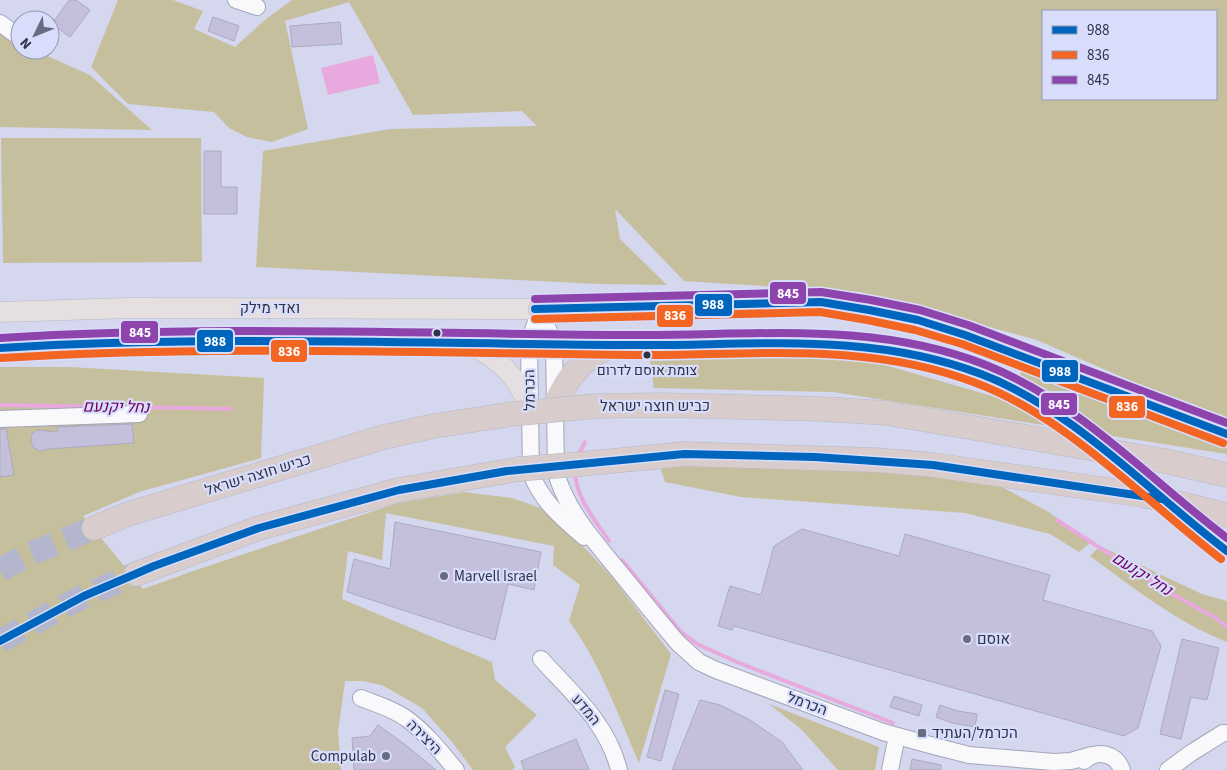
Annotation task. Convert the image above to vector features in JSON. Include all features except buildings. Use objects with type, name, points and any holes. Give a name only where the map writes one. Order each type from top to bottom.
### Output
[{"type":"highway","points":[[540,309],[821,302],[869,310],[918,320],[965,335],[1227,434]]},
{"type":"highway","points":[[554,344],[615,345],[796,342],[875,346],[916,353],[997,381]]},
{"type":"highway","points":[[565,407],[564,386],[586,360],[604,348],[615,345]]},
{"type":"highway","name":"כביש חוצה ישראל","points":[[94,528],[128,514],[384,437],[434,426],[565,407],[662,405],[822,409],[887,413],[1165,461],[1227,475]]},
{"type":"highway","points":[[136,574],[259,528],[399,490],[520,469],[684,454],[876,460],[933,465],[1143,495],[1227,515]]},
{"type":"main road","name":"ואדי מילק","points":[[0,312],[130,308],[540,309]]},
{"type":"main road","points":[[0,348],[62,344],[191,342],[554,344]]},
{"type":"main road","points":[[466,343],[480,350],[507,370],[518,382],[521,412]]},
{"type":"street","points":[[236,0],[257,7]]},
{"type":"street","points":[[0,22],[10,30]]},
{"type":"street","name":"הכרמל","points":[[540,309],[529,344],[521,412],[532,473],[536,485],[552,508],[608,558]]},
{"type":"street","name":"הכרמל","points":[[540,309],[554,344],[565,407],[556,461],[558,481],[573,511],[608,558],[678,644],[699,662],[758,686],[897,736],[969,755],[1060,766],[1092,755]]},
{"type":"street","points":[[0,420],[139,414]]},
{"type":"street","name":"המדע","points":[[541,659],[582,703],[602,728],[619,770]]},
{"type":"street","name":"היצירה","points":[[361,698],[386,707],[406,718],[428,738],[456,770]]},
{"type":"street","points":[[1168,770],[1192,752],[1223,734],[1227,734]]},
{"type":"street","points":[[890,770],[897,736]]},
{"type":"street","points":[[1080,770],[1085,760],[1092,755],[1099,754],[1111,756],[1123,769]]},
{"type":"shaded area","points":[[118,0],[173,0],[203,11],[194,29],[235,47],[266,19],[292,0],[1227,0],[1227,423],[1037,340],[860,292],[684,281],[615,209],[620,239],[667,285],[600,284],[256,267],[263,151],[390,129],[537,126],[522,111],[413,115],[349,2],[285,21],[308,129],[272,142],[247,137],[229,128],[214,112],[128,104],[91,67]]},
{"type":"shaded area","points":[[0,29],[10,36],[10,60],[56,60],[90,75],[152,130],[0,127]]},
{"type":"shaded area","points":[[373,55],[380,83],[328,95],[321,68]]},
{"type":"shaded area","points":[[1,138],[201,138],[202,262],[3,263]]},
{"type":"shaded area","points":[[825,356],[881,364],[1013,402],[1021,371],[1227,442],[1227,454],[833,392],[654,388],[650,361]]},
{"type":"shaded area","points":[[0,367],[69,367],[264,378],[261,458],[139,492],[83,516],[143,589],[398,503],[464,492],[512,498],[540,508],[582,545],[612,577],[671,654],[639,763],[599,672],[569,621],[580,585],[553,565],[554,546],[386,513],[382,560],[348,551],[342,599],[492,662],[495,680],[537,715],[505,747],[515,767],[512,770],[473,770],[452,742],[422,708],[382,685],[362,681],[345,681],[338,732],[341,770],[0,770]]},
{"type":"shaded area","points":[[659,464],[901,472],[1000,486],[1049,512],[1090,543],[1079,552],[1050,534],[965,513],[741,497],[665,482]]},
{"type":"shaded area","points":[[1100,546],[1202,594],[1227,601],[1227,642],[1173,614],[1090,556]]},
{"type":"shaded area","points":[[769,704],[879,747],[875,770],[838,770],[801,729]]},
{"type":"waterway","name":"נחל יקנעם","points":[[0,405],[114,407]]},
{"type":"waterway","name":"נחל יקנעם","points":[[139,407],[231,409]]},
{"type":"waterway","points":[[578,456],[585,442]]},
{"type":"waterway","points":[[575,472],[576,482],[583,500],[592,517],[609,541]]},
{"type":"waterway","name":"נחל יקנעם","points":[[1057,520],[1165,590],[1216,618],[1227,627]]},
{"type":"waterway","points":[[622,560],[681,632],[697,644],[737,662],[893,723]]},
{"type":"tunnel","points":[[997,381],[1042,404],[1094,442],[1202,533],[1227,551]]},
{"type":"tunnel","points":[[0,570],[30,554],[94,528]]},
{"type":"tunnel","points":[[0,641],[84,596],[136,574]]},
{"type":"transit line","name":"845","points":[[535,299],[821,292],[871,300],[920,310],[968,325],[1227,423]]},
{"type":"transit line","name":"988","points":[[535,309],[821,302],[869,310],[918,320],[965,335],[1227,434]]},
{"type":"transit line","name":"836","points":[[535,319],[820,312],[867,320],[915,330],[962,344],[1223,443]]},
{"type":"transit line","name":"845","points":[[0,338],[158,332],[317,331],[634,335],[768,333],[856,336],[900,341],[943,351],[986,365],[1052,399],[1112,443],[1227,538]]},
{"type":"transit line","name":"988","points":[[0,348],[158,342],[317,341],[635,345],[766,343],[853,346],[896,351],[939,360],[981,374],[1015,389],[1047,408],[1079,430],[1227,551]]},
{"type":"transit line","name":"836","points":[[1,358],[159,352],[316,351],[632,355],[806,353],[892,361],[934,369],[976,383],[1009,398],[1042,417],[1104,462],[1221,559]]},
{"type":"transit line","name":"988","points":[[0,641],[84,596],[154,566],[259,528],[399,490],[507,471],[684,454],[815,457],[933,465],[1162,499]]},
{"type":"place","name":"צומת אוסם לדרום","points":[[647,355]]},
{"type":"place","name":"Marvell Israel","points":[[444,576]]},
{"type":"place","name":"אוסם","points":[[967,639]]},
{"type":"place","name":"הכרמל/העתיד","points":[[922,733]]},
{"type":"place","name":"Compulab","points":[[386,756]]}]
